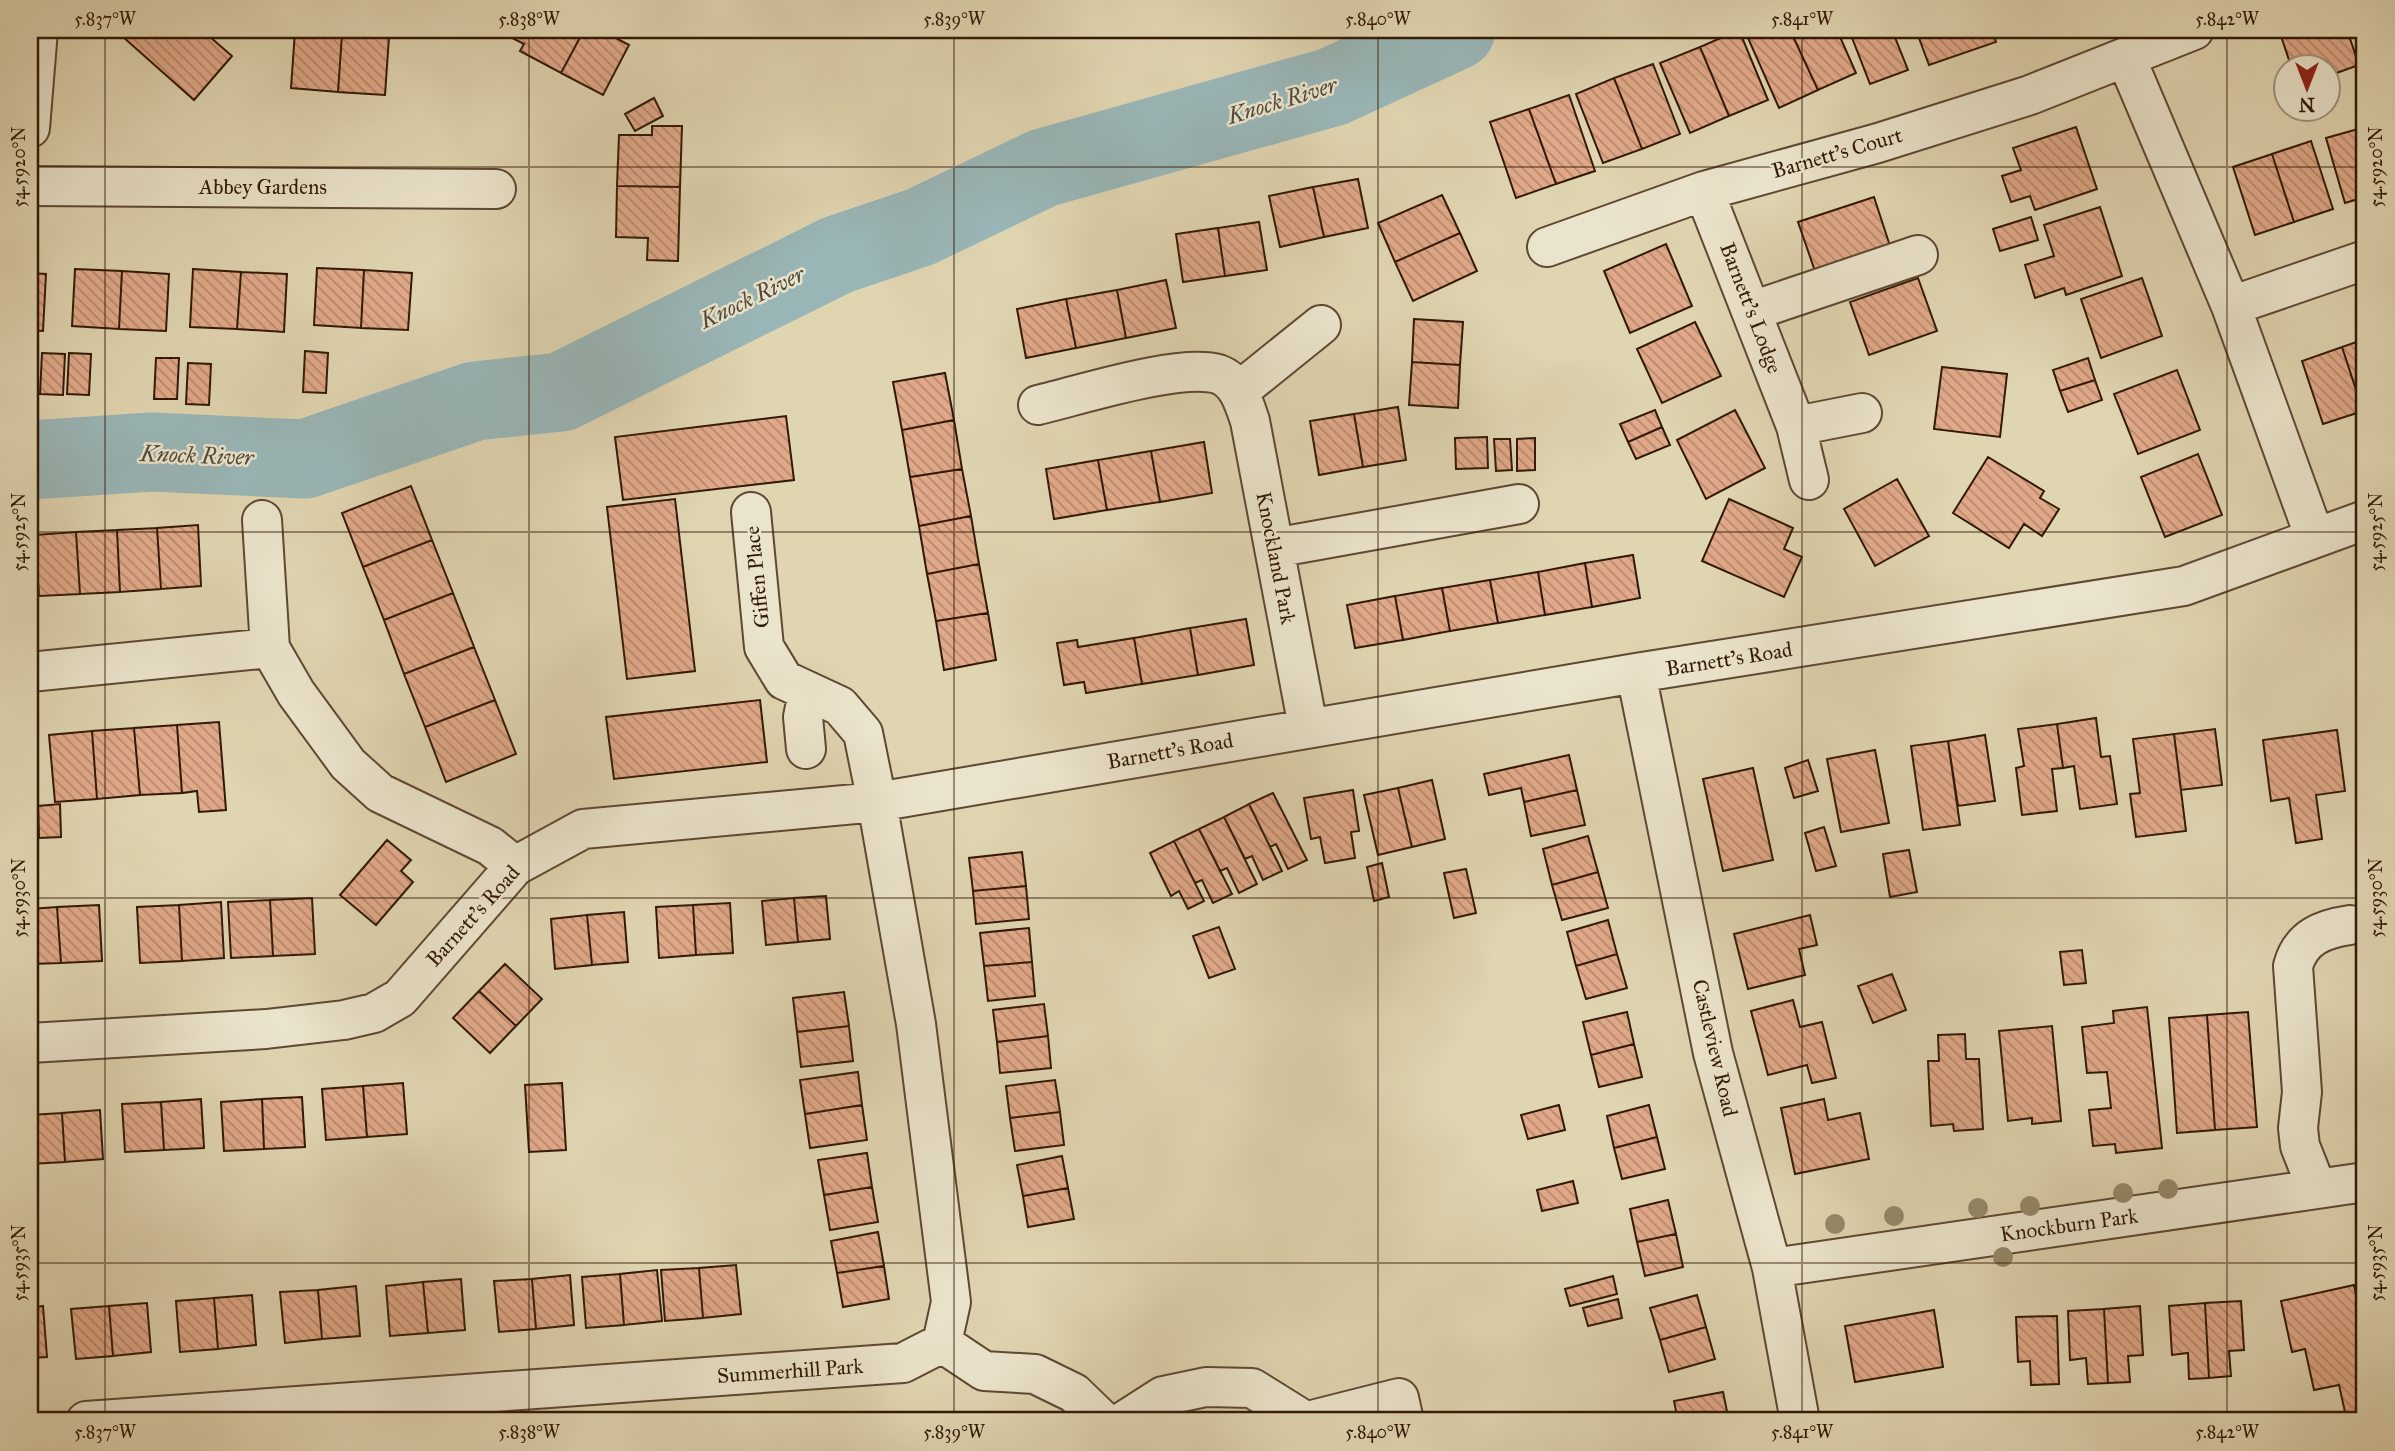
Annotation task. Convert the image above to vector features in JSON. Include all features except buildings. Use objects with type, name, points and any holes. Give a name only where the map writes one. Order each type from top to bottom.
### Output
[{"type":"street","points":[[30,128],[38,30]]},
{"type":"street","name":"Barnett's Court","points":[[1547,247],[1704,191],[1878,143],[2030,94],[2194,30]]},
{"type":"street","points":[[2126,58],[2231,306],[2315,538]]},
{"type":"street","name":"Abbey Gardens","points":[[30,186],[496,189]]},
{"type":"street","name":"Barnett's Lodge","points":[[1704,191],[1796,426],[1809,480]]},
{"type":"street","points":[[1752,311],[1918,255]]},
{"type":"street","points":[[2231,306],[2365,260]]},
{"type":"street","points":[[1038,405],[1182,371],[1220,374],[1239,391],[1321,326]]},
{"type":"street","name":"Knockland Park","points":[[1239,391],[1250,421],[1308,727]]},
{"type":"street","points":[[1796,426],[1862,413]]},
{"type":"street","points":[[1274,548],[1519,504]]},
{"type":"street","name":"Giffen Place","points":[[751,512],[764,647],[784,680],[840,706],[863,733],[877,802]]},
{"type":"street","points":[[262,520],[270,648],[296,693],[348,764],[380,793],[490,846],[515,866]]},
{"type":"street","name":"Barnett's Road","points":[[30,1043],[266,1029],[344,1020],[374,1013],[400,998],[515,866],[583,829],[877,802],[1308,727],[2183,586],[2365,520]]},
{"type":"street","points":[[30,671],[270,648]]},
{"type":"street","name":"Castleview Road","points":[[1636,673],[1713,1053],[1772,1268],[1800,1421]]},
{"type":"street","points":[[806,749],[803,717],[808,692]]},
{"type":"street","points":[[877,802],[916,1024],[951,1302],[942,1343],[984,1371],[1035,1374],[1074,1392],[1102,1421]]},
{"type":"street","points":[[2317,1189],[2300,1146],[2298,1128],[2302,1092],[2293,967],[2296,958],[2313,936],[2327,928],[2350,925]]},
{"type":"street","name":"Knockburn Park","points":[[1772,1268],[2365,1182]]},
{"type":"street","name":"Summerhill Park","points":[[86,1421],[903,1363],[942,1343]]},
{"type":"street","points":[[1124,1421],[1163,1396],[1206,1387],[1252,1388],[1306,1421],[1399,1398],[1404,1421]]},
{"type":"waterway","name":"Knock River","points":[[30,460],[152,452],[305,459],[475,401],[561,392],[837,255],[920,227],[1043,168],[1332,87],[1456,30]]}]
